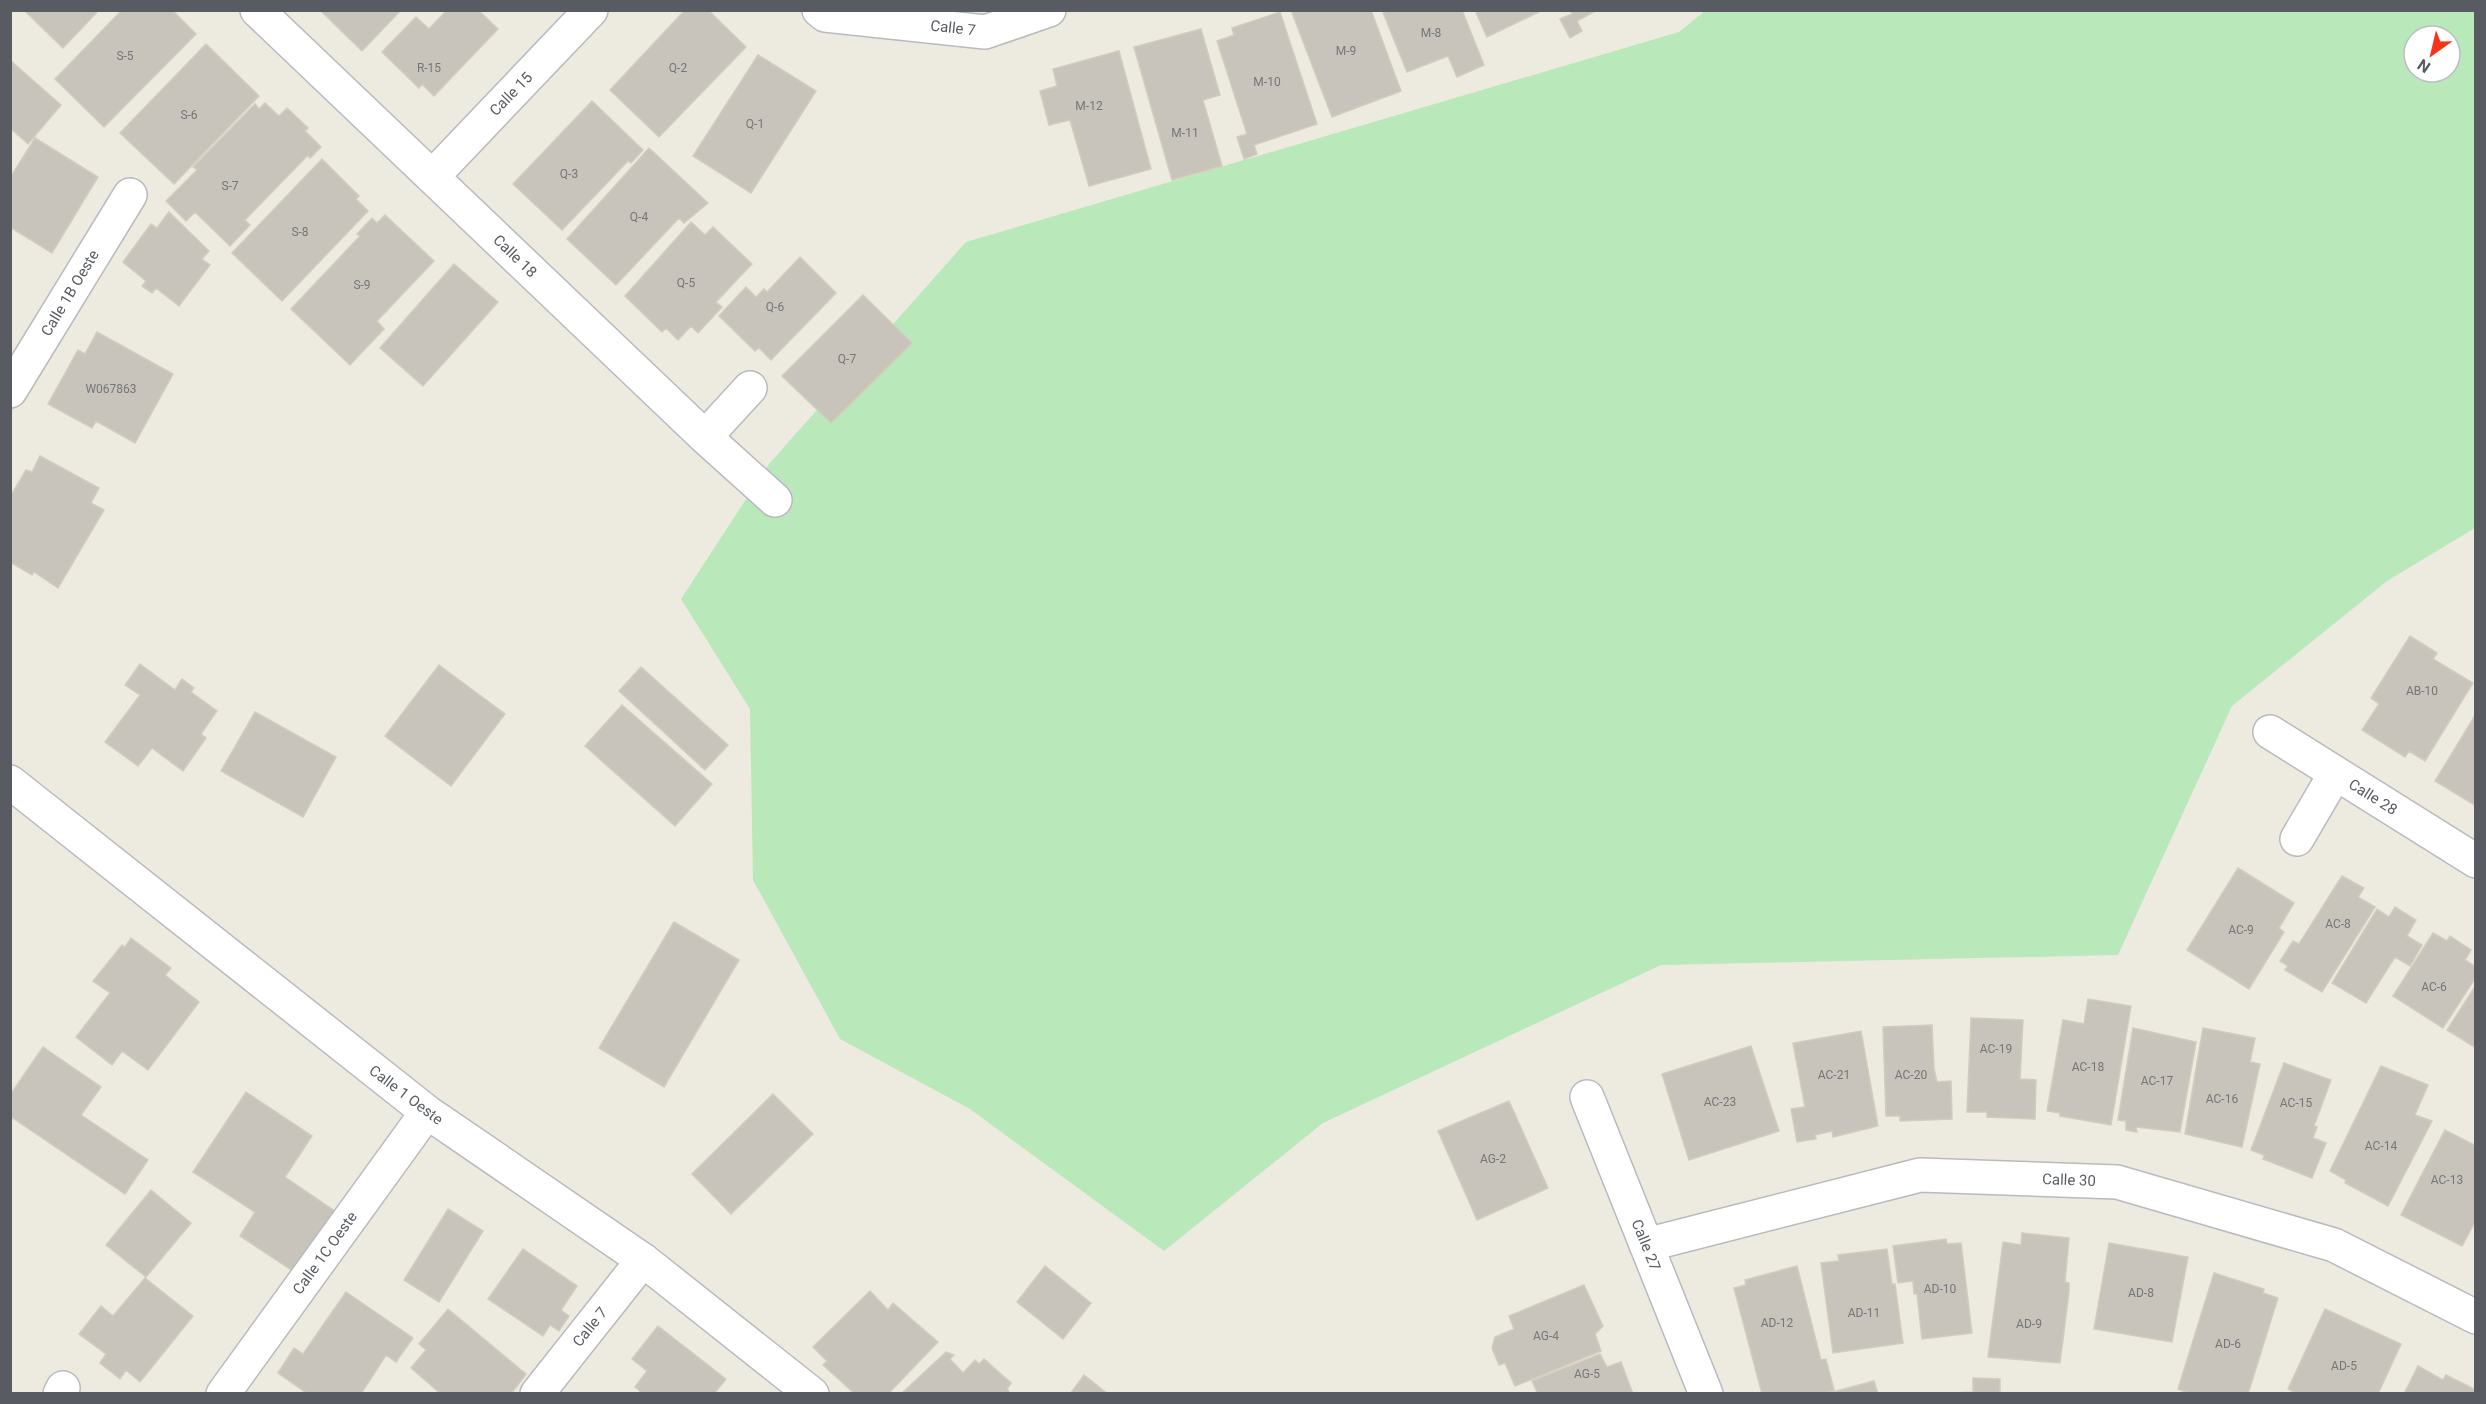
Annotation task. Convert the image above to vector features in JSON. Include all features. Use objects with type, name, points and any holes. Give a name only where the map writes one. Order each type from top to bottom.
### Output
[{"type":"street","name":"Calle 18","points":[[257,10],[705,437],[775,500]]},
{"type":"street","name":"Calle 15","points":[[432,177],[591,10]]},
{"type":"street","name":"Calle 7","points":[[819,10],[825,15],[985,32],[1049,10]]},
{"type":"street","name":"Calle 1B Oeste","points":[[10,391],[130,195]]},
{"type":"street","points":[[705,437],[750,388]]},
{"type":"street","name":"Calle 28","points":[[2270,732],[2475,861]]},
{"type":"street","points":[[2297,839],[2335,774]]},
{"type":"street","name":"Calle 1 Oeste","points":[[10,782],[427,1112],[643,1260],[812,1394]]},
{"type":"street","name":"Calle 27","points":[[1587,1097],[1706,1394]]},
{"type":"street","name":"Calle 1C Oeste","points":[[223,1394],[427,1112]]},
{"type":"street","name":"Calle 30","points":[[1646,1245],[1920,1175],[2117,1182],[2334,1245],[2475,1317]]},
{"type":"street","name":"Calle 7","points":[[537,1394],[643,1260]]},
{"type":"green space","points":[[1705,11],[2475,11],[2475,528],[2387,581],[2232,706],[2118,955],[1661,965],[1323,1123],[1164,1251],[970,1109],[840,1039],[753,880],[750,709],[681,599],[769,464],[966,242],[1679,32]]},
{"type":"building","points":[[28,10],[99,10],[63,48],[26,12]]},
{"type":"building","points":[[122,10],[172,10],[196,34],[104,127],[55,79]]},
{"type":"building","points":[[320,10],[401,10],[362,51]]},
{"type":"building","points":[[447,10],[478,10],[498,29],[434,96],[422,84],[419,88],[382,52],[416,17],[429,29]]},
{"type":"building","points":[[685,10],[708,10],[746,47],[659,137],[610,90]]},
{"type":"building","points":[[1291,10],[1371,10],[1401,91],[1332,117]]},
{"type":"building","points":[[1382,10],[1462,10],[1484,65],[1457,77],[1448,56],[1407,72]]},
{"type":"building","points":[[1475,10],[1543,10],[1487,37]]},
{"type":"building","points":[[1570,10],[1597,10],[1577,21],[1582,31],[1570,38],[1560,19],[1572,14]]},
{"type":"building","points":[[1280,12],[1317,124],[1254,145],[1257,154],[1244,159],[1237,137],[1247,134],[1217,41],[1234,35],[1232,28]]},
{"type":"building","points":[[1201,29],[1220,95],[1203,100],[1222,166],[1172,180],[1134,47]]},
{"type":"building","points":[[206,44],[259,96],[174,184],[120,133]]},
{"type":"building","points":[[1119,51],[1151,169],[1089,186],[1070,120],[1049,125],[1040,91],[1057,86],[1053,69]]},
{"type":"building","points":[[758,55],[816,91],[751,193],[693,156]]},
{"type":"building","points":[[11,61],[61,105],[28,144],[10,128]]},
{"type":"building","points":[[592,101],[643,150],[631,163],[628,161],[562,230],[513,184]]},
{"type":"building","points":[[265,103],[279,116],[287,108],[308,128],[305,131],[321,147],[310,158],[308,155],[245,220],[250,225],[230,246],[195,212],[186,221],[166,201],[197,170],[193,167],[255,104],[259,109]]},
{"type":"building","points":[[35,138],[98,177],[52,253],[10,227],[10,178]]},
{"type":"building","points":[[649,148],[708,203],[684,223],[679,218],[616,285],[567,239]]},
{"type":"building","points":[[322,159],[359,196],[356,199],[368,211],[282,301],[232,253]]},
{"type":"building","points":[[169,212],[209,251],[202,259],[210,265],[179,306],[156,288],[152,293],[142,286],[146,281],[123,262],[151,224],[157,228]]},
{"type":"building","points":[[385,215],[434,261],[377,321],[384,329],[350,365],[291,309],[360,236],[357,234],[372,218],[377,223]]},
{"type":"building","points":[[691,222],[705,235],[713,227],[752,264],[716,302],[722,307],[698,333],[691,326],[678,340],[666,328],[662,332],[625,296]]},
{"type":"building","points":[[800,257],[836,293],[771,360],[759,348],[755,351],[719,316],[746,287],[756,297],[764,289],[767,292]]},
{"type":"building","points":[[454,264],[498,302],[423,386],[380,348]]},
{"type":"building","points":[[863,295],[912,343],[831,423],[782,376]]},
{"type":"building","points":[[97,332],[173,374],[135,443],[96,421],[92,428],[48,404],[78,350],[85,354]]},
{"type":"building","points":[[40,456],[99,488],[91,503],[104,510],[58,588],[34,572],[32,575],[10,562],[10,497],[26,470],[32,472]]},
{"type":"building","points":[[2410,636],[2437,653],[2433,659],[2473,683],[2425,761],[2409,751],[2405,757],[2362,730],[2379,704],[2371,698]]},
{"type":"building","points":[[140,664],[175,690],[182,679],[194,688],[191,692],[217,711],[201,734],[206,738],[183,771],[152,748],[138,766],[105,742],[140,695],[125,685]]},
{"type":"building","points":[[439,665],[505,714],[451,786],[385,736]]},
{"type":"building","points":[[641,667],[728,745],[705,770],[619,691]]},
{"type":"building","points":[[622,705],[712,784],[675,826],[585,746]]},
{"type":"building","points":[[255,712],[336,757],[303,817],[221,771]]},
{"type":"building","points":[[2476,714],[2476,806],[2435,781]]},
{"type":"building","points":[[2238,868],[2294,903],[2279,928],[2284,932],[2249,989],[2187,950]]},
{"type":"building","points":[[2342,876],[2364,888],[2358,897],[2375,907],[2322,992],[2285,970],[2288,966],[2280,961],[2293,941],[2299,944]]},
{"type":"building","points":[[2395,907],[2416,920],[2407,936],[2422,945],[2410,966],[2395,957],[2366,1003],[2332,983],[2377,909],[2389,917]]},
{"type":"building","points":[[674,922],[739,960],[664,1087],[599,1048]]},
{"type":"building","points":[[2433,933],[2447,941],[2450,936],[2471,950],[2465,960],[2476,967],[2476,977],[2443,1028],[2393,996]]},
{"type":"building","points":[[131,938],[171,968],[165,975],[199,1002],[148,1070],[122,1051],[112,1065],[76,1037],[110,993],[93,981],[122,945],[125,947]]},
{"type":"building","points":[[2476,985],[2476,1048],[2447,1030]]},
{"type":"building","points":[[2088,999],[2131,1006],[2111,1125],[2060,1116],[2060,1113],[2047,1111],[2063,1020],[2084,1024]]},
{"type":"building","points":[[1971,1018],[2023,1020],[2020,1079],[2036,1080],[2035,1119],[1987,1117],[1987,1112],[1967,1112]]},
{"type":"building","points":[[1932,1025],[1934,1069],[1937,1082],[1951,1081],[1952,1119],[1900,1121],[1900,1116],[1886,1116],[1883,1027]]},
{"type":"building","points":[[2133,1028],[2196,1042],[2180,1132],[2136,1127],[2137,1132],[2126,1130],[2126,1121],[2118,1120]]},
{"type":"building","points":[[2203,1028],[2255,1038],[2250,1062],[2260,1064],[2242,1147],[2185,1134]]},
{"type":"building","points":[[1861,1031],[1878,1126],[1833,1137],[1832,1131],[1815,1135],[1816,1139],[1797,1142],[1791,1109],[1805,1107],[1793,1043]]},
{"type":"building","points":[[1751,1046],[1779,1131],[1689,1160],[1662,1074]]},
{"type":"building","points":[[43,1047],[101,1087],[81,1115],[148,1160],[125,1194],[10,1116],[10,1095]]},
{"type":"building","points":[[2284,1063],[2331,1080],[2314,1126],[2317,1127],[2313,1138],[2326,1143],[2312,1178],[2263,1159],[2264,1155],[2251,1150]]},
{"type":"building","points":[[2381,1066],[2428,1085],[2415,1115],[2432,1121],[2388,1206],[2345,1183],[2346,1180],[2330,1171]]},
{"type":"building","points":[[246,1092],[312,1136],[285,1177],[339,1214],[299,1275],[240,1236],[255,1212],[193,1172]]},
{"type":"building","points":[[773,1094],[813,1134],[731,1214],[692,1174]]},
{"type":"building","points":[[1509,1101],[1548,1188],[1477,1220],[1438,1131]]},
{"type":"building","points":[[2445,1130],[2476,1146],[2476,1220],[2462,1246],[2401,1215]]},
{"type":"building","points":[[151,1190],[191,1223],[146,1277],[106,1245]]},
{"type":"building","points":[[448,1209],[483,1231],[439,1302],[404,1280]]},
{"type":"building","points":[[2022,1233],[2069,1238],[2065,1282],[2069,1283],[2069,1292],[2060,1363],[1988,1357],[2003,1242],[2021,1245]]},
{"type":"building","points":[[1946,1239],[1947,1244],[1961,1243],[1972,1333],[1922,1339],[1917,1294],[1914,1294],[1913,1281],[1898,1283],[1893,1246]]},
{"type":"building","points":[[2109,1243],[2188,1257],[2172,1342],[2094,1329]]},
{"type":"building","points":[[523,1249],[577,1286],[561,1310],[569,1316],[559,1331],[550,1325],[543,1336],[488,1299]]},
{"type":"building","points":[[1887,1249],[1892,1284],[1895,1284],[1903,1343],[1833,1353],[1821,1263],[1839,1261],[1838,1255]]},
{"type":"building","points":[[1045,1266],[1091,1303],[1063,1339],[1017,1302]]},
{"type":"building","points":[[1797,1266],[1821,1360],[1826,1359],[1834,1390],[1823,1394],[1762,1394],[1734,1288],[1746,1285],[1745,1280]]},
{"type":"building","points":[[2214,1273],[2264,1289],[2263,1293],[2278,1298],[2248,1394],[2191,1394],[2178,1389]]},
{"type":"building","points":[[145,1278],[193,1316],[140,1382],[126,1370],[120,1379],[100,1363],[106,1354],[79,1334],[101,1306],[113,1316]]},
{"type":"building","points":[[1584,1285],[1603,1326],[1595,1334],[1601,1351],[1515,1386],[1505,1363],[1499,1365],[1492,1348],[1495,1337],[1514,1329],[1509,1316]]},
{"type":"building","points":[[870,1291],[888,1310],[893,1303],[938,1342],[888,1394],[855,1394],[823,1365],[827,1361],[813,1347]]},
{"type":"building","points":[[346,1292],[413,1338],[396,1362],[386,1355],[361,1394],[308,1394],[278,1373],[294,1348],[303,1354]]},
{"type":"building","points":[[448,1309],[526,1374],[511,1394],[441,1394],[411,1368],[426,1350],[419,1344]]},
{"type":"building","points":[[2325,1309],[2401,1344],[2378,1394],[2297,1394],[2288,1389]]},
{"type":"building","points":[[658,1326],[726,1379],[714,1394],[643,1394],[635,1387],[647,1371],[632,1359]]},
{"type":"building","points":[[946,1352],[954,1355],[950,1359],[963,1373],[975,1360],[979,1364],[984,1359],[1011,1383],[1007,1389],[1009,1391],[1007,1394],[901,1394]]},
{"type":"building","points":[[1600,1354],[1607,1367],[1621,1362],[1633,1394],[1538,1394],[1532,1381]]},
{"type":"building","points":[[2418,1366],[2443,1380],[2446,1375],[2476,1390],[2476,1394],[2404,1394]]},
{"type":"building","points":[[1084,1375],[1108,1394],[1070,1394]]},
{"type":"building","points":[[1973,1378],[2000,1379],[2000,1394],[1928,1394],[1973,1392]]},
{"type":"building","points":[[1874,1381],[1878,1394],[1829,1393]]}]
